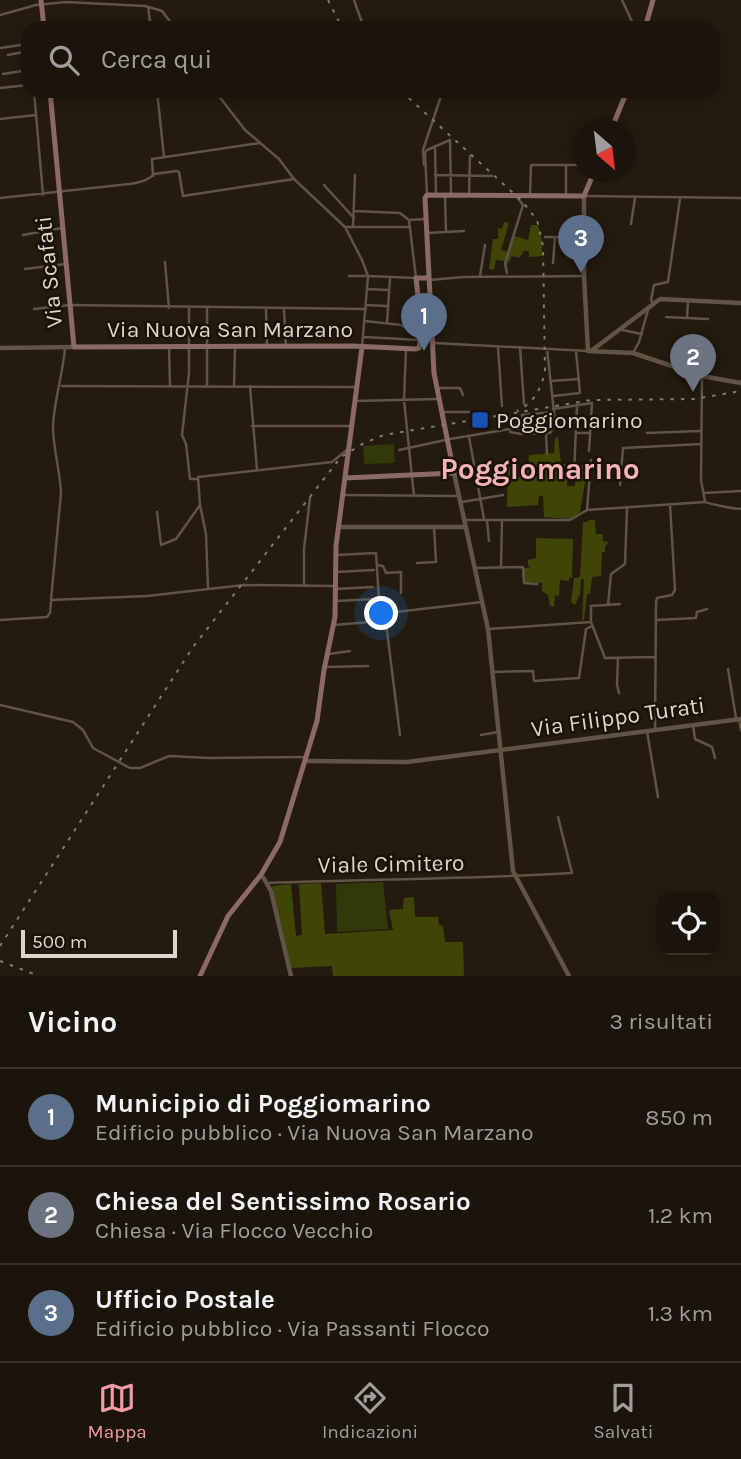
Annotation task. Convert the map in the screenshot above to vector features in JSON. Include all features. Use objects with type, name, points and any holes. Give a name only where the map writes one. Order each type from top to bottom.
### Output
[{"type":"main road","points":[[647,21],[653,0]]},
{"type":"main road","points":[[41,2],[43,21]]},
{"type":"main road","name":"Via Scafati","points":[[51,98],[74,347]]},
{"type":"main road","points":[[616,119],[624,98]]},
{"type":"main road","points":[[345,478],[454,473],[436,388],[431,343],[427,195],[583,197],[590,182]]},
{"type":"main road","points":[[416,278],[430,279]]},
{"type":"main road","name":"Via Nuova San Marzano","points":[[74,347],[419,348],[421,338],[416,278]]},
{"type":"main road","points":[[200,976],[228,916],[261,875],[280,842],[317,721],[324,667],[334,625],[335,555],[362,347]]},
{"type":"street","points":[[354,0],[362,21]]},
{"type":"street","points":[[622,0],[632,21]]},
{"type":"street","points":[[0,15],[41,2],[75,2],[148,7],[162,11],[170,21]]},
{"type":"street","points":[[148,7],[149,21]]},
{"type":"street","points":[[0,48],[21,45]]},
{"type":"street","points":[[8,55],[21,52]]},
{"type":"street","points":[[3,74],[21,72]]},
{"type":"street","points":[[0,88],[21,86]]},
{"type":"street","points":[[35,98],[43,195]]},
{"type":"street","points":[[158,98],[164,158]]},
{"type":"street","points":[[221,98],[246,130],[279,159],[294,179],[345,228],[368,276],[362,347]]},
{"type":"street","points":[[426,168],[423,150],[440,98]]},
{"type":"street","points":[[0,119],[36,115]]},
{"type":"street","points":[[427,195],[425,153],[435,146],[452,141],[446,232]]},
{"type":"street","points":[[153,176],[152,159],[260,143]]},
{"type":"street","points":[[435,146],[436,195]]},
{"type":"street","points":[[469,194],[470,156]]},
{"type":"street","points":[[530,196],[531,165],[573,165]]},
{"type":"street","points":[[566,166],[566,196]]},
{"type":"street","points":[[0,198],[138,182],[153,176],[179,172],[183,196],[294,179]]},
{"type":"street","points":[[354,227],[355,175]]},
{"type":"street","points":[[435,176],[492,176]]},
{"type":"street","points":[[324,185],[354,218]]},
{"type":"street","points":[[507,273],[505,263],[523,205],[514,195]]},
{"type":"street","points":[[591,351],[584,276],[583,197],[741,198]]},
{"type":"street","points":[[633,353],[642,334],[654,285],[668,282],[680,197]]},
{"type":"street","points":[[631,224],[635,198]]},
{"type":"street","points":[[354,211],[400,213],[409,220],[426,219]]},
{"type":"street","points":[[349,276],[416,278],[409,220]]},
{"type":"street","points":[[23,235],[62,228]]},
{"type":"street","points":[[345,228],[410,228]]},
{"type":"street","points":[[427,233],[464,231]]},
{"type":"street","points":[[545,237],[602,238]]},
{"type":"street","points":[[553,263],[555,237]]},
{"type":"street","points":[[479,277],[485,245]]},
{"type":"street","points":[[165,262],[169,308]]},
{"type":"street","points":[[25,269],[66,264]]},
{"type":"street","points":[[430,279],[584,276]]},
{"type":"street","points":[[387,323],[390,278]]},
{"type":"street","points":[[367,289],[389,290]]},
{"type":"street","points":[[591,351],[651,304],[664,298],[741,303]]},
{"type":"street","points":[[687,318],[688,300]]},
{"type":"street","points":[[34,309],[70,305],[266,309],[388,306]]},
{"type":"street","points":[[189,308],[188,386],[183,435],[190,479],[332,462],[348,449]]},
{"type":"street","points":[[207,308],[207,386]]},
{"type":"street","points":[[266,309],[267,348]]},
{"type":"street","points":[[284,309],[286,347]]},
{"type":"street","points":[[666,317],[708,319]]},
{"type":"street","points":[[420,319],[431,319]]},
{"type":"street","points":[[365,321],[401,325],[421,338]]},
{"type":"street","points":[[619,330],[642,334]]},
{"type":"street","points":[[364,337],[388,340],[421,338]]},
{"type":"street","points":[[431,343],[633,353],[702,376],[741,383]]},
{"type":"street","points":[[498,345],[502,406]]},
{"type":"street","points":[[0,620],[47,617],[50,614],[61,493],[61,476],[54,444],[54,417],[61,386],[65,347]]},
{"type":"street","name":"Via Nuova San Marzano","points":[[0,348],[74,347]]},
{"type":"street","points":[[169,347],[170,386]]},
{"type":"street","points":[[234,386],[235,347]]},
{"type":"street","points":[[520,347],[524,404]]},
{"type":"street","points":[[406,348],[404,400],[414,496]]},
{"type":"street","points":[[507,431],[547,434],[554,428],[547,349]]},
{"type":"street","points":[[553,396],[580,393],[576,351]]},
{"type":"street","points":[[702,376],[701,480],[705,502]]},
{"type":"street","points":[[551,381],[579,379]]},
{"type":"street","points":[[61,386],[356,387]]},
{"type":"street","points":[[250,386],[257,470]]},
{"type":"street","points":[[436,388],[460,388],[463,396]]},
{"type":"street","points":[[354,401],[438,399]]},
{"type":"street","points":[[524,429],[522,415],[592,403],[589,451]]},
{"type":"street","points":[[574,474],[577,405]]},
{"type":"street","points":[[399,450],[544,425],[550,420],[554,410]]},
{"type":"street","points":[[441,412],[469,412]]},
{"type":"street","points":[[253,426],[351,426]]},
{"type":"street","points":[[647,433],[701,431]]},
{"type":"street","points":[[576,433],[592,433]]},
{"type":"street","points":[[547,434],[547,454]]},
{"type":"street","points":[[469,437],[489,541]]},
{"type":"street","points":[[620,485],[622,449],[701,444]]},
{"type":"street","points":[[587,510],[591,460]]},
{"type":"street","points":[[454,473],[488,629],[515,877],[569,976]]},
{"type":"street","points":[[196,479],[206,534],[208,589]]},
{"type":"street","points":[[704,493],[741,491]]},
{"type":"street","points":[[343,495],[481,499],[503,495]]},
{"type":"street","points":[[304,586],[304,549],[310,498]]},
{"type":"street","points":[[465,520],[570,520],[587,510],[670,503],[705,502],[741,509]]},
{"type":"street","points":[[655,730],[656,599],[672,595],[675,590],[670,503]]},
{"type":"street","points":[[157,512],[161,545],[176,539],[200,505]]},
{"type":"street","points":[[608,605],[611,574],[625,564],[628,507]]},
{"type":"street","points":[[501,568],[502,520]]},
{"type":"street","points":[[339,527],[466,527]]},
{"type":"street","points":[[417,563],[436,562],[434,527]]},
{"type":"street","points":[[335,555],[376,553],[377,565],[377,599],[335,601]]},
{"type":"street","points":[[377,565],[383,566],[386,573],[401,572],[401,593]]},
{"type":"street","points":[[475,568],[523,567],[524,583],[537,584]]},
{"type":"street","points":[[335,572],[374,570]]},
{"type":"street","points":[[51,600],[123,597],[244,585],[373,587]]},
{"type":"street","points":[[400,735],[385,615],[482,602]]},
{"type":"street","points":[[620,604],[592,606],[592,624],[604,658],[656,657]]},
{"type":"street","points":[[656,620],[696,618],[698,611],[707,609]]},
{"type":"street","points":[[334,625],[382,621]]},
{"type":"street","points":[[488,629],[592,624]]},
{"type":"street","points":[[492,672],[533,671],[534,681],[579,678],[586,629],[592,624]]},
{"type":"street","points":[[327,654],[350,651]]},
{"type":"street","points":[[618,658],[619,693]]},
{"type":"street","points":[[324,667],[368,666]]},
{"type":"street","points":[[728,669],[741,730]]},
{"type":"street","points":[[0,705],[70,720],[83,730],[93,748],[118,762],[136,768],[169,756],[307,759]]},
{"type":"street","name":"Via Filippo Turati","points":[[307,759],[319,762],[395,763],[739,719]]},
{"type":"street","points":[[693,725],[695,739],[712,747],[715,758]]},
{"type":"street","points":[[647,731],[658,797]]},
{"type":"street","points":[[481,735],[498,732]]},
{"type":"street","name":"Viale Cimitero","points":[[267,883],[515,877],[572,873],[558,817]]},
{"type":"street","points":[[261,875],[271,891],[292,976]]},
{"type":"green space","points":[[504,222],[509,223],[501,250],[508,252],[514,236],[528,240],[531,225],[538,225],[542,256],[529,257],[529,251],[524,251],[519,258],[512,256],[507,265],[505,258],[504,261],[496,260],[494,270],[489,269],[493,239],[498,239],[498,228],[502,229]]},
{"type":"green space","points":[[558,437],[561,464],[568,464],[567,486],[575,486],[576,465],[588,465],[580,512],[571,519],[544,517],[543,496],[539,496],[538,505],[507,507],[508,467],[528,467],[529,455],[554,453],[555,438]]},
{"type":"green space","points":[[394,444],[395,463],[364,464],[363,446]]},
{"type":"green space","points":[[595,520],[596,534],[603,534],[603,541],[609,542],[605,546],[605,552],[602,552],[601,576],[592,577],[582,620],[584,579],[581,579],[580,594],[575,605],[571,602],[574,578],[580,577],[583,522]]},
{"type":"green space","points":[[536,538],[573,539],[572,578],[569,577],[569,581],[560,580],[559,596],[555,595],[554,607],[550,606],[548,595],[542,591],[542,583],[524,582],[524,568],[531,567],[528,560],[536,558]]},
{"type":"green space","points":[[383,882],[388,929],[337,932],[336,884]]},
{"type":"green space","points":[[321,883],[325,934],[393,930],[389,910],[403,909],[404,898],[414,897],[415,917],[438,917],[439,925],[443,926],[445,942],[463,942],[464,976],[333,976],[332,966],[291,968],[272,886],[291,884],[296,936],[302,935],[299,884]]},
{"type":"railway","points":[[328,0],[338,21]]},
{"type":"railway","points":[[409,98],[522,201],[537,220],[543,246],[545,370],[536,394],[528,404],[517,411]]},
{"type":"railway","points":[[0,946],[193,647],[341,457],[384,435],[591,400],[694,399],[741,391]]},
{"type":"railway","points":[[0,961],[39,976]]},
{"type":"place","name":"Ufficio Postale","points":[[581,273]]},
{"type":"place","name":"Municipio di Poggiomarino","points":[[424,351]]},
{"type":"place","name":"Chiesa del Sentissimo Rosario","points":[[693,392]]},
{"type":"place","name":"Poggiomarino","points":[[480,420]]},
{"type":"district","name":"Poggiomarino","points":[[540,469]]}]
